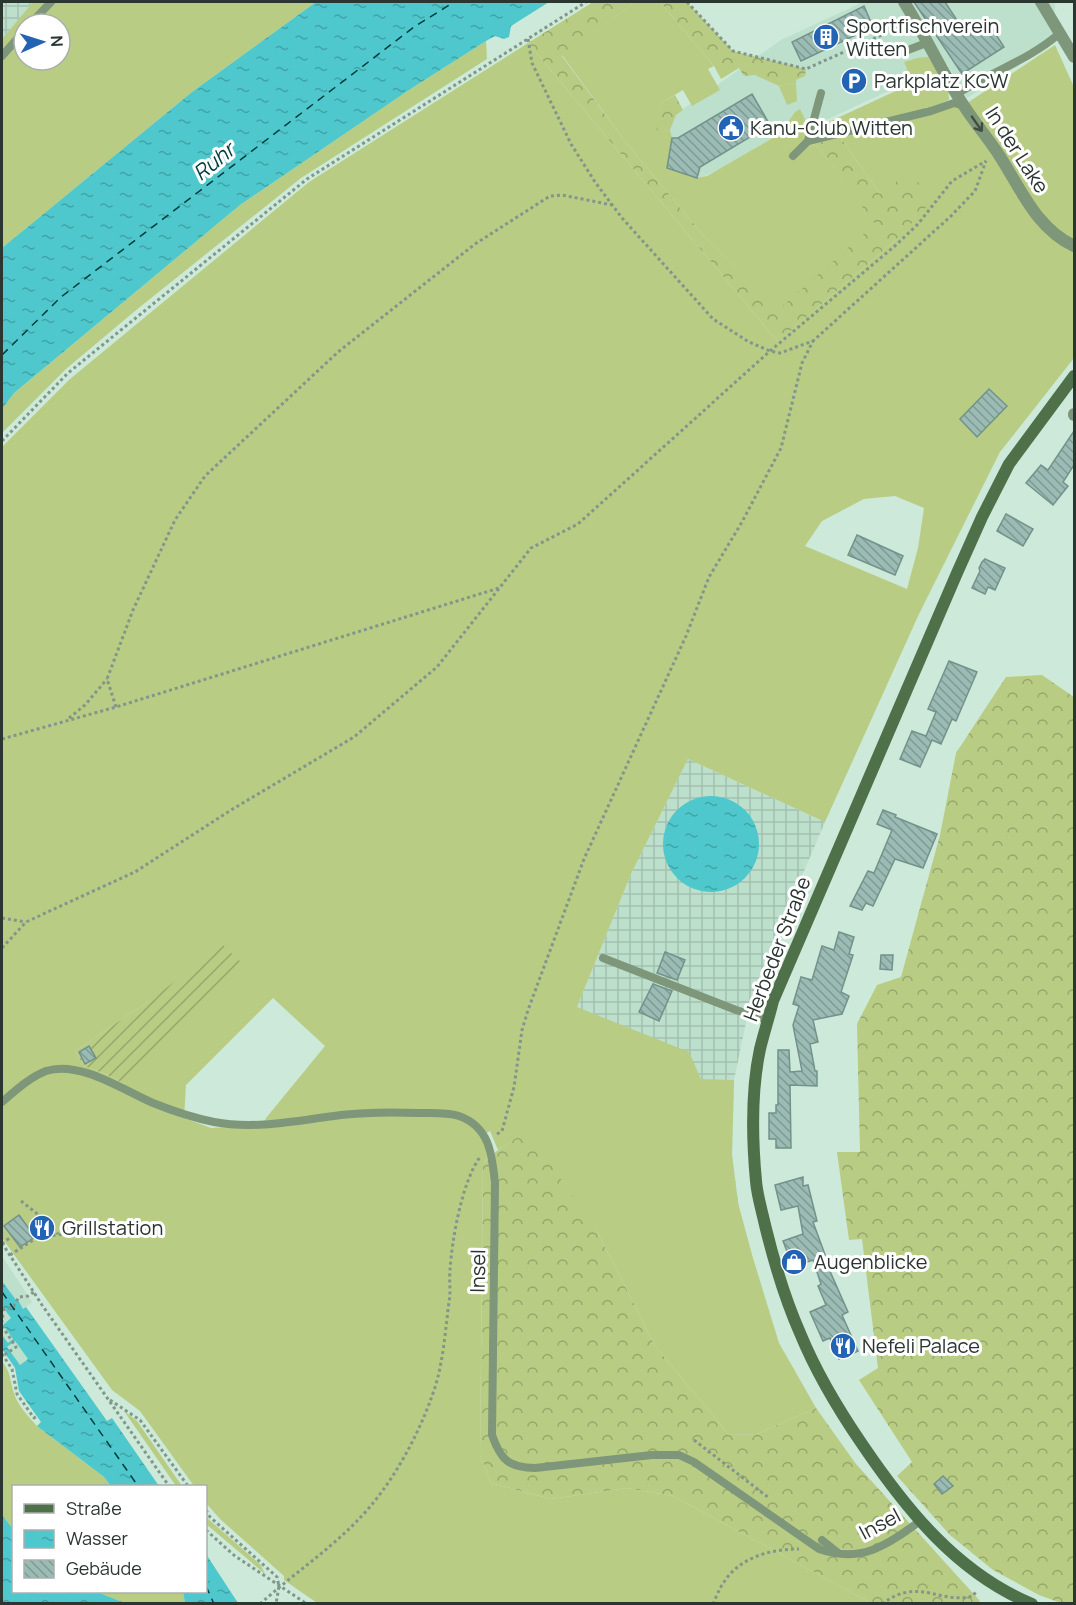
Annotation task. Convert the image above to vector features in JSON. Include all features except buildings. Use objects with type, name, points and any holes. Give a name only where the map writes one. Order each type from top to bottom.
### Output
[{"type":"main road","name":"Herbeder Straße","points":[[1032,1604],[985,1578],[947,1549],[920,1521],[884,1476],[837,1406],[800,1335],[773,1257],[756,1183],[754,1107],[760,1050],[773,1001],[982,517],[1009,464],[1074,376]]},
{"type":"street","name":"In der Lake","points":[[904,2],[929,42],[960,100],[998,155],[1036,217],[1061,239],[1074,246]]},
{"type":"street","points":[[1041,2],[1074,57]]},
{"type":"lane","points":[[808,141],[931,111],[954,103],[960,100],[970,86],[1027,57],[1060,33]]},
{"type":"lane","points":[[908,50],[929,42]]},
{"type":"lane","points":[[2,56],[12,45]]},
{"type":"lane","points":[[793,156],[808,141],[821,93]]},
{"type":"lane","points":[[603,958],[736,1010],[768,1020]]},
{"type":"lane","name":"Insel","points":[[2,1102],[30,1080],[46,1071],[58,1068],[86,1072],[154,1103],[214,1122],[263,1125],[343,1115],[400,1112],[443,1113],[458,1116],[475,1124],[485,1134],[490,1146],[495,1183],[492,1435],[501,1456],[509,1463],[520,1467],[535,1468],[652,1455],[679,1455],[694,1462],[819,1549],[841,1554],[857,1554],[876,1550],[920,1521]]},
{"type":"lane","points":[[822,1540],[841,1554]]},
{"type":"path","points":[[2,441],[68,373],[307,179],[586,2]]},
{"type":"path","points":[[687,2],[733,51],[806,69],[915,20]]},
{"type":"path","points":[[528,39],[532,63],[571,144],[595,182],[612,205],[713,319],[749,342],[770,351],[780,353],[813,341]]},
{"type":"path","points":[[2,948],[26,922],[135,872],[231,810],[354,737],[437,667],[531,548],[578,524],[770,351],[896,245],[918,224],[952,181],[986,161],[975,191],[951,216],[813,341],[802,363],[781,448],[742,522],[709,577],[686,636],[584,860],[528,1010],[522,1030],[514,1087],[502,1131]]},
{"type":"path","points":[[68,720],[85,705],[107,679],[133,610],[175,520],[205,477],[338,352],[475,244],[550,196],[562,195],[612,205]]},
{"type":"path","points":[[2,740],[500,588]]},
{"type":"path","points":[[107,679],[116,707]]},
{"type":"path","points":[[2,918],[26,922]]},
{"type":"path","points":[[260,1604],[342,1536],[371,1506],[417,1431],[432,1396],[440,1365],[450,1299],[450,1269],[461,1205],[478,1159],[490,1146]]},
{"type":"path","points":[[21,1201],[49,1223],[58,1234]]},
{"type":"path","points":[[10,1255],[38,1237],[101,1232],[109,1226]]},
{"type":"path","points":[[12,1236],[2,1244],[168,1485]]},
{"type":"path","points":[[2,1310],[13,1307],[19,1297],[34,1292]]},
{"type":"path","points":[[2,1315],[4,1319],[2,1321]]},
{"type":"path","points":[[2,1326],[16,1347],[3,1355],[12,1369],[17,1394],[34,1418],[37,1416]]},
{"type":"path","points":[[109,1399],[140,1420],[187,1485]]},
{"type":"path","points":[[694,1440],[777,1504]]},
{"type":"path","points":[[207,1512],[277,1577],[279,1586],[276,1604]]},
{"type":"path","points":[[207,1531],[235,1556],[307,1604]]},
{"type":"path","points":[[713,1604],[724,1581],[746,1562],[762,1554],[787,1549],[819,1549]]},
{"type":"path","points":[[882,1604],[898,1594],[915,1591],[938,1593],[960,1599],[973,1596],[985,1578]]},
{"type":"shaded area","points":[[2,2],[33,2],[25,12],[12,12],[12,27],[2,39]]},
{"type":"shaded area","points":[[863,2],[1055,2],[1053,44],[967,98],[947,64],[683,186],[661,171],[669,119],[781,40]]},
{"type":"shaded area","points":[[688,759],[825,822],[761,972],[749,1008],[734,1080],[732,1155],[746,1262],[577,1007],[631,874]]},
{"type":"shaded area","points":[[2,1256],[32,1302],[23,1309],[20,1306],[9,1314],[11,1318],[3,1325],[28,1359],[20,1365],[6,1346],[8,1344],[2,1335]]},
{"type":"green space","points":[[33,2],[316,2],[192,92],[2,248],[2,39],[12,27],[12,72],[72,72],[72,12],[25,12]]},
{"type":"green space","points":[[593,2],[632,2],[630,6],[562,56],[627,144],[703,235],[778,310],[875,224],[819,148],[808,141],[838,134],[880,194],[901,178],[918,182],[932,201],[899,237],[778,342],[528,43]]},
{"type":"green space","points":[[632,2],[660,2],[714,66],[708,69],[720,90],[692,106],[683,90],[661,103],[657,131],[670,130],[672,138],[667,168],[697,178],[707,176],[780,134],[795,112],[800,109],[805,119],[804,128],[816,133],[820,126],[913,83],[904,62],[917,58],[928,57],[948,87],[949,100],[930,108],[925,107],[931,111],[964,105],[1055,45],[1074,87],[1074,358],[1000,452],[919,614],[825,822],[688,759],[631,874],[577,1007],[689,1052],[701,1079],[734,1080],[732,1155],[738,1203],[779,1343],[816,1408],[757,1434],[729,1435],[655,1346],[597,1231],[516,1138],[498,1150],[490,1131],[485,1134],[487,1159],[483,1163],[480,1455],[491,1483],[551,1499],[627,1488],[673,1496],[871,1603],[317,1603],[284,1580],[284,1576],[220,1519],[207,1504],[207,1485],[193,1485],[140,1411],[112,1390],[2,1238],[2,447],[70,379],[309,182],[528,43],[778,342],[899,237],[880,194],[838,134],[809,142],[819,148],[876,224],[778,311],[703,235],[627,144],[562,55],[630,6]],"holes":[[[895,496],[924,508],[918,548],[907,589],[805,546],[822,521],[864,499]],[[273,998],[325,1046],[266,1118],[263,1125],[211,1128],[184,1118],[186,1085]],[[149,1001],[125,1084],[84,1066],[75,1051]]]},
{"type":"green space","points":[[660,2],[687,2],[733,51],[806,69],[805,76],[796,80],[796,83],[779,86],[755,75],[744,76],[739,68],[721,79],[714,66]]},
{"type":"green space","points":[[486,41],[487,59],[301,178],[66,369],[2,433],[2,409],[14,393],[240,205],[412,88]]},
{"type":"green space","points":[[796,83],[797,101],[787,105],[779,86]]},
{"type":"green space","points":[[675,95],[683,110],[676,115],[670,130],[657,132],[656,121],[661,103]]},
{"type":"green space","points":[[1042,675],[1074,697],[1074,1603],[1061,1603],[1039,1595],[993,1570],[950,1535],[897,1476],[912,1462],[859,1380],[878,1368],[862,1239],[849,1240],[837,1152],[860,1152],[857,1024],[877,985],[901,977],[940,835],[956,753],[1006,677]]},
{"type":"green space","points":[[223,945],[246,967],[125,1084],[84,1066],[75,1051],[149,1001]]},
{"type":"green space","points":[[516,1138],[533,1139],[597,1231],[655,1346],[729,1435],[757,1434],[816,1408],[856,1464],[980,1601],[976,1604],[871,1603],[673,1496],[627,1488],[551,1499],[491,1483],[480,1455],[483,1163]]},
{"type":"green space","points":[[2,1361],[9,1373],[20,1406],[30,1419],[104,1477],[110,1485],[12,1485],[12,1528],[2,1515]]},
{"type":"green space","points":[[124,1411],[137,1421],[181,1485],[175,1485]]},
{"type":"green space","points":[[207,1518],[261,1565],[265,1574],[207,1525]]},
{"type":"green space","points":[[100,1593],[183,1593],[185,1603],[125,1603]]},
{"type":"water","name":"Ruhr","points":[[316,2],[549,2],[511,26],[509,37],[504,39],[495,36],[486,41],[412,88],[240,205],[14,393],[2,409],[2,248],[192,92]]},
{"type":"water","points":[[711,796],[729,800],[745,810],[755,826],[759,844],[755,862],[745,878],[729,888],[711,892],[693,888],[677,878],[667,862],[663,844],[667,826],[677,810],[693,800]]},
{"type":"water","points":[[2,1281],[23,1309],[26,1307],[107,1421],[112,1418],[158,1485],[110,1485],[104,1477],[37,1426],[41,1422],[19,1391],[15,1368],[2,1349],[2,1335],[8,1343],[13,1339],[3,1325],[11,1318],[2,1306]],"holes":[[[15,1341],[28,1359],[20,1365],[7,1347]]]},
{"type":"water","points":[[2,1515],[12,1528],[12,1593],[100,1593],[125,1603],[2,1603]]},
{"type":"water","points":[[207,1556],[238,1603],[185,1603],[183,1593],[207,1593]]},
{"type":"ferry route","points":[[2,355],[61,297],[414,27],[454,2]]},
{"type":"ferry route","points":[[2,1292],[137,1485]]},
{"type":"ferry route","points":[[207,1588],[214,1604]]},
{"type":"place","name":"Sportfischverein Witten","points":[[826,37]]},
{"type":"place","name":"Parkplatz KCW","points":[[854,81]]},
{"type":"place","name":"Kanu-Club Witten","points":[[731,128]]},
{"type":"place","name":"Grillstation","points":[[42,1228]]},
{"type":"place","name":"Augenblicke","points":[[794,1262]]},
{"type":"place","name":"Nefeli Palace","points":[[843,1346]]}]
